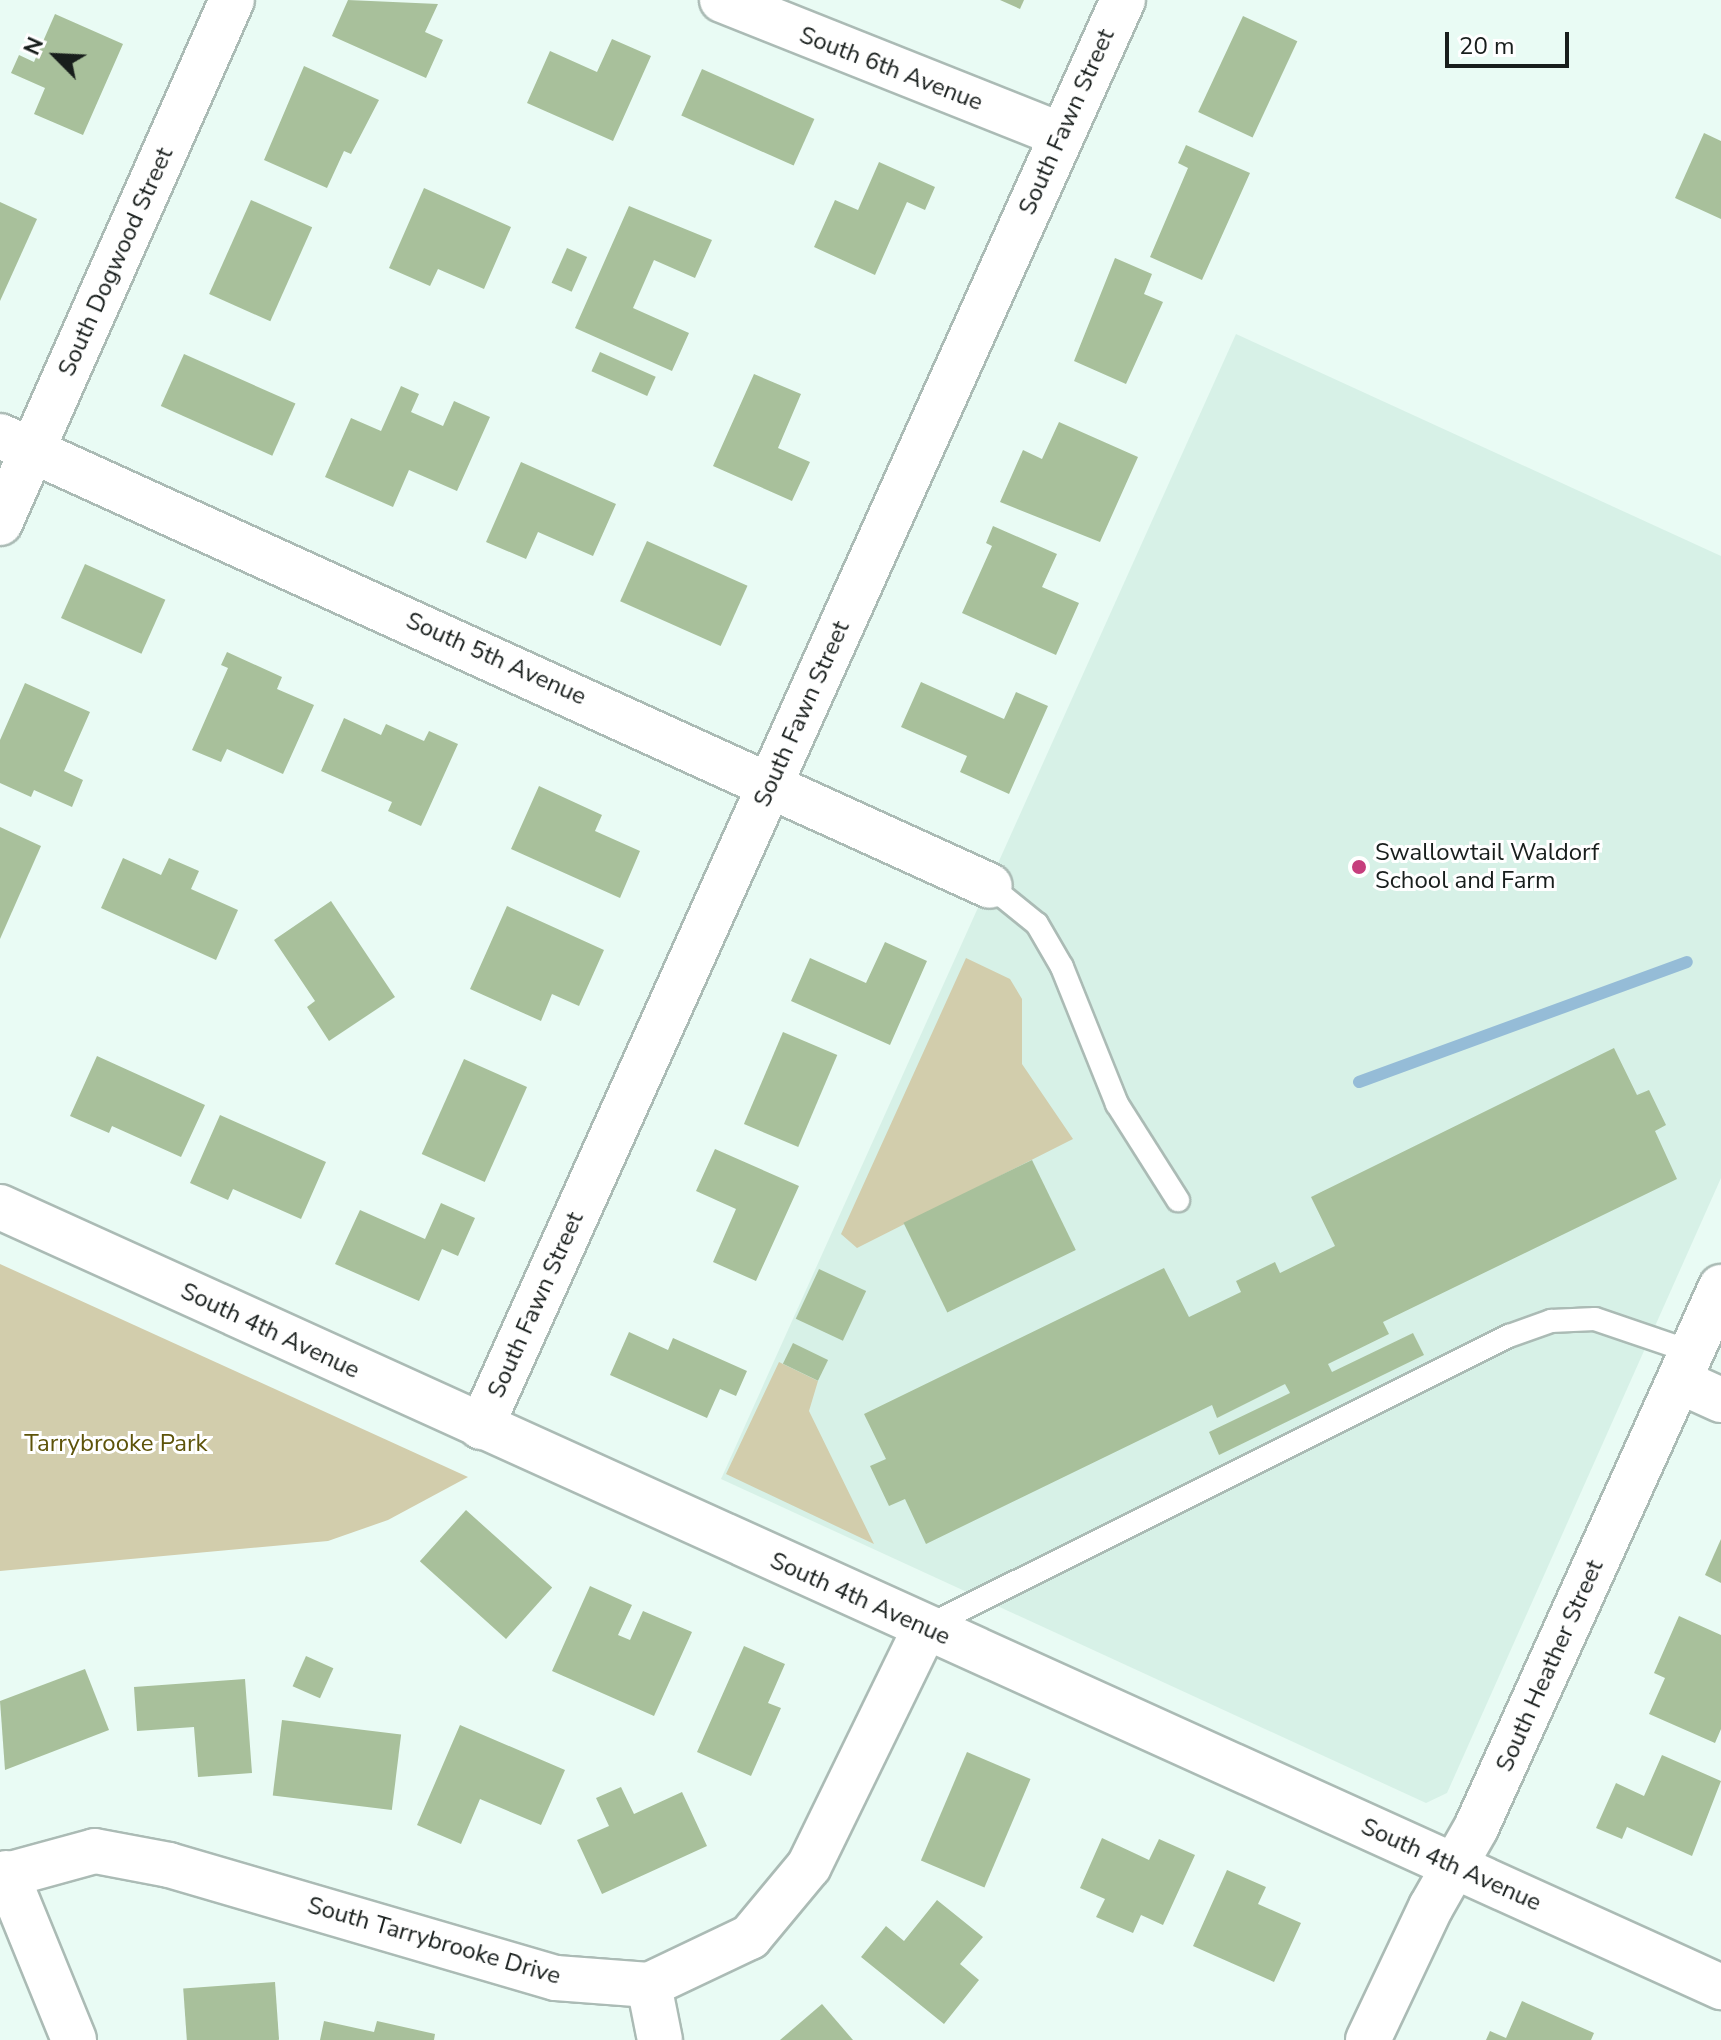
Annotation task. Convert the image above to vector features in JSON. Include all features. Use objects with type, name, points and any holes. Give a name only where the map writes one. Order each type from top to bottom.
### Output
[{"type":"street","name":"South Dogwood Street","points":[[0,523],[16,443],[232,0]]},
{"type":"street","name":"South 6th Avenue","points":[[722,0],[1061,135]]},
{"type":"street","name":"South Fawn Street","points":[[481,1427],[1123,0]]},
{"type":"street","name":"South 5th Avenue","points":[[16,443],[771,783],[990,886]]},
{"type":"street","name":"South 4th Avenue","points":[[0,1207],[1721,1987]]},
{"type":"street","name":"South Heather Street","points":[[1368,2040],[1455,1867],[1721,1287]]},
{"type":"street","points":[[1686,1367],[1721,1400]]},
{"type":"street","name":"South Tarrybrooke Drive","points":[[3,1875],[95,1851],[169,1865],[556,1978],[649,1985],[750,1937],[809,1866],[925,1628]]},
{"type":"street","points":[[3,1875],[74,2040]]},
{"type":"street","points":[[649,1985],[660,2040]]},
{"type":"lane","points":[[990,886],[1037,924],[1062,967],[1117,1104],[1178,1200]]},
{"type":"lane","points":[[925,1628],[1509,1336],[1551,1321],[1595,1319],[1686,1367]]},
{"type":"shaded area","name":"Swallowtail Waldorf School and Farm","points":[[1236,334],[1721,556],[1721,1178],[1447,1793],[1426,1803],[721,1479]]},
{"type":"green space","points":[[966,958],[1010,979],[1022,999],[1022,1064],[1073,1139],[857,1248],[841,1234]]},
{"type":"green space","name":"Tarrybrooke Park","points":[[0,1264],[468,1477],[388,1520],[328,1541],[0,1571]]},
{"type":"green space","points":[[779,1362],[818,1381],[809,1411],[874,1544],[726,1474]]},
{"type":"building","points":[[348,0],[438,4],[425,32],[443,40],[426,78],[332,36]]},
{"type":"building","points":[[1000,0],[1024,0],[1020,9]]},
{"type":"building","points":[[55,14],[123,44],[83,135],[34,114],[45,88],[11,73],[19,55],[34,62]]},
{"type":"building","points":[[1243,16],[1297,41],[1253,137],[1198,112]]},
{"type":"building","points":[[612,39],[651,56],[613,141],[527,103],[550,51],[597,72]]},
{"type":"building","points":[[304,66],[379,100],[351,154],[344,151],[327,188],[264,160]]},
{"type":"building","points":[[702,69],[814,119],[794,166],[681,116]]},
{"type":"building","points":[[1704,133],[1721,141],[1721,219],[1675,198]]},
{"type":"building","points":[[1186,145],[1250,173],[1202,280],[1150,257],[1188,168],[1178,163]]},
{"type":"building","points":[[879,162],[935,187],[925,210],[907,202],[875,275],[814,247],[835,200],[858,210]]},
{"type":"building","points":[[424,188],[511,227],[484,289],[438,269],[430,286],[389,268]]},
{"type":"building","points":[[251,200],[312,227],[270,321],[209,294]]},
{"type":"building","points":[[0,202],[37,219],[0,301]]},
{"type":"building","points":[[629,206],[712,240],[695,278],[654,260],[633,308],[689,333],[672,371],[575,328]]},
{"type":"building","points":[[567,248],[587,257],[572,292],[552,283]]},
{"type":"building","points":[[1115,258],[1152,274],[1144,294],[1163,302],[1126,384],[1074,361]]},
{"type":"building","points":[[600,352],[656,377],[647,396],[591,371]]},
{"type":"building","points":[[184,354],[295,404],[272,456],[161,406]]},
{"type":"building","points":[[754,374],[801,394],[778,448],[810,462],[792,501],[713,466]]},
{"type":"building","points":[[401,386],[419,394],[411,412],[443,426],[454,401],[490,417],[457,491],[409,470],[393,507],[325,477],[351,418],[381,431]]},
{"type":"building","points":[[1059,422],[1138,457],[1100,542],[1000,502],[1023,450],[1042,459]]},
{"type":"building","points":[[521,462],[616,504],[593,556],[538,532],[526,559],[486,542]]},
{"type":"building","points":[[993,526],[1057,554],[1042,587],[1079,603],[1056,655],[962,613],[992,546],[986,543]]},
{"type":"building","points":[[647,541],[747,586],[721,646],[620,601]]},
{"type":"building","points":[[85,564],[165,600],[141,654],[61,618]]},
{"type":"building","points":[[227,652],[282,677],[277,689],[314,705],[283,774],[227,749],[221,762],[192,750],[228,668],[221,665]]},
{"type":"building","points":[[921,682],[1004,719],[1016,692],[1048,706],[1009,794],[960,772],[967,756],[901,727]]},
{"type":"building","points":[[25,683],[90,712],[64,771],[83,780],[72,807],[34,790],[31,797],[0,783],[0,740]]},
{"type":"building","points":[[344,718],[381,735],[386,724],[424,741],[429,731],[458,744],[421,826],[388,811],[392,802],[321,771]]},
{"type":"building","points":[[539,786],[602,815],[595,831],[640,851],[620,898],[511,849]]},
{"type":"building","points":[[0,827],[41,846],[0,939]]},
{"type":"building","points":[[123,858],[161,875],[169,858],[199,871],[191,889],[238,910],[216,960],[101,908]]},
{"type":"building","points":[[331,901],[395,997],[329,1041],[307,1007],[315,1001],[274,940]]},
{"type":"building","points":[[507,906],[604,950],[579,1006],[552,994],[541,1021],[470,989]]},
{"type":"building","points":[[885,942],[927,961],[890,1045],[791,1001],[810,958],[866,983]]},
{"type":"building","points":[[783,1032],[837,1055],[798,1147],[744,1124]]},
{"type":"building","points":[[1614,1048],[1637,1095],[1649,1090],[1666,1125],[1655,1131],[1677,1179],[1383,1322],[1389,1334],[1328,1364],[1332,1372],[1413,1333],[1424,1355],[1219,1455],[1209,1432],[1290,1393],[1285,1384],[1217,1418],[1212,1405],[926,1544],[905,1499],[889,1506],[870,1466],[886,1459],[864,1414],[1164,1268],[1189,1317],[1241,1292],[1236,1281],[1275,1262],[1280,1273],[1335,1246],[1311,1197]]},
{"type":"building","points":[[97,1056],[205,1105],[181,1157],[112,1126],[109,1133],[70,1116]]},
{"type":"building","points":[[464,1059],[527,1087],[485,1182],[422,1154]]},
{"type":"building","points":[[220,1115],[326,1162],[301,1219],[233,1189],[228,1200],[190,1183]]},
{"type":"building","points":[[715,1149],[799,1186],[756,1281],[713,1262],[736,1209],[696,1191]]},
{"type":"building","points":[[1032,1160],[1076,1250],[947,1313],[903,1223]]},
{"type":"building","points":[[441,1203],[475,1218],[458,1256],[442,1249],[419,1301],[335,1264],[360,1210],[425,1239]]},
{"type":"building","points":[[819,1269],[866,1291],[843,1341],[796,1319]]},
{"type":"building","points":[[629,1332],[668,1350],[673,1338],[747,1371],[736,1396],[720,1389],[707,1418],[610,1375]]},
{"type":"building","points":[[793,1343],[828,1360],[818,1381],[783,1364]]},
{"type":"building","points":[[466,1510],[552,1588],[506,1639],[420,1561]]},
{"type":"building","points":[[1721,1539],[1721,1583],[1705,1575]]},
{"type":"building","points":[[590,1586],[632,1605],[618,1635],[630,1640],[643,1611],[692,1632],[654,1716],[552,1671]]},
{"type":"building","points":[[1679,1616],[1721,1635],[1721,1729],[1715,1743],[1649,1714],[1665,1678],[1654,1673]]},
{"type":"building","points":[[744,1646],[785,1664],[768,1703],[781,1708],[751,1776],[697,1752]]},
{"type":"building","points":[[306,1656],[333,1668],[320,1698],[293,1686]]},
{"type":"building","points":[[85,1669],[109,1730],[5,1770],[0,1701]]},
{"type":"building","points":[[245,1679],[252,1773],[198,1777],[194,1727],[137,1731],[134,1687]]},
{"type":"building","points":[[282,1720],[401,1735],[392,1810],[273,1795]]},
{"type":"building","points":[[460,1725],[565,1770],[541,1825],[480,1799],[461,1844],[417,1825]]},
{"type":"building","points":[[967,1752],[1031,1779],[984,1888],[921,1861]]},
{"type":"building","points":[[1662,1755],[1721,1781],[1692,1856],[1627,1827],[1622,1839],[1596,1828],[1616,1783],[1644,1796]]},
{"type":"building","points":[[621,1787],[634,1814],[682,1792],[707,1846],[602,1894],[577,1840],[609,1826],[596,1798]]},
{"type":"building","points":[[1102,1838],[1149,1860],[1159,1839],[1195,1855],[1163,1925],[1141,1915],[1133,1933],[1096,1917],[1105,1899],[1080,1888]]},
{"type":"building","points":[[1227,1870],[1266,1887],[1258,1904],[1301,1923],[1274,1982],[1193,1946]]},
{"type":"building","points":[[937,1900],[983,1937],[960,1964],[979,1980],[944,2024],[861,1957],[886,1926],[904,1941]]},
{"type":"building","points":[[275,1982],[279,2040],[187,2040],[183,1988]]},
{"type":"building","points":[[1522,2001],[1594,2033],[1591,2040],[1486,2040],[1490,2031],[1506,2038]]},
{"type":"building","points":[[822,2004],[853,2040],[780,2040]]},
{"type":"building","points":[[324,2021],[374,2032],[377,2021],[435,2034],[434,2040],[320,2040]]},
{"type":"waterway","points":[[1359,1082],[1687,962]]},
{"type":"place","name":"Swallowtail Waldorf School and Farm","points":[[1359,867]]}]
